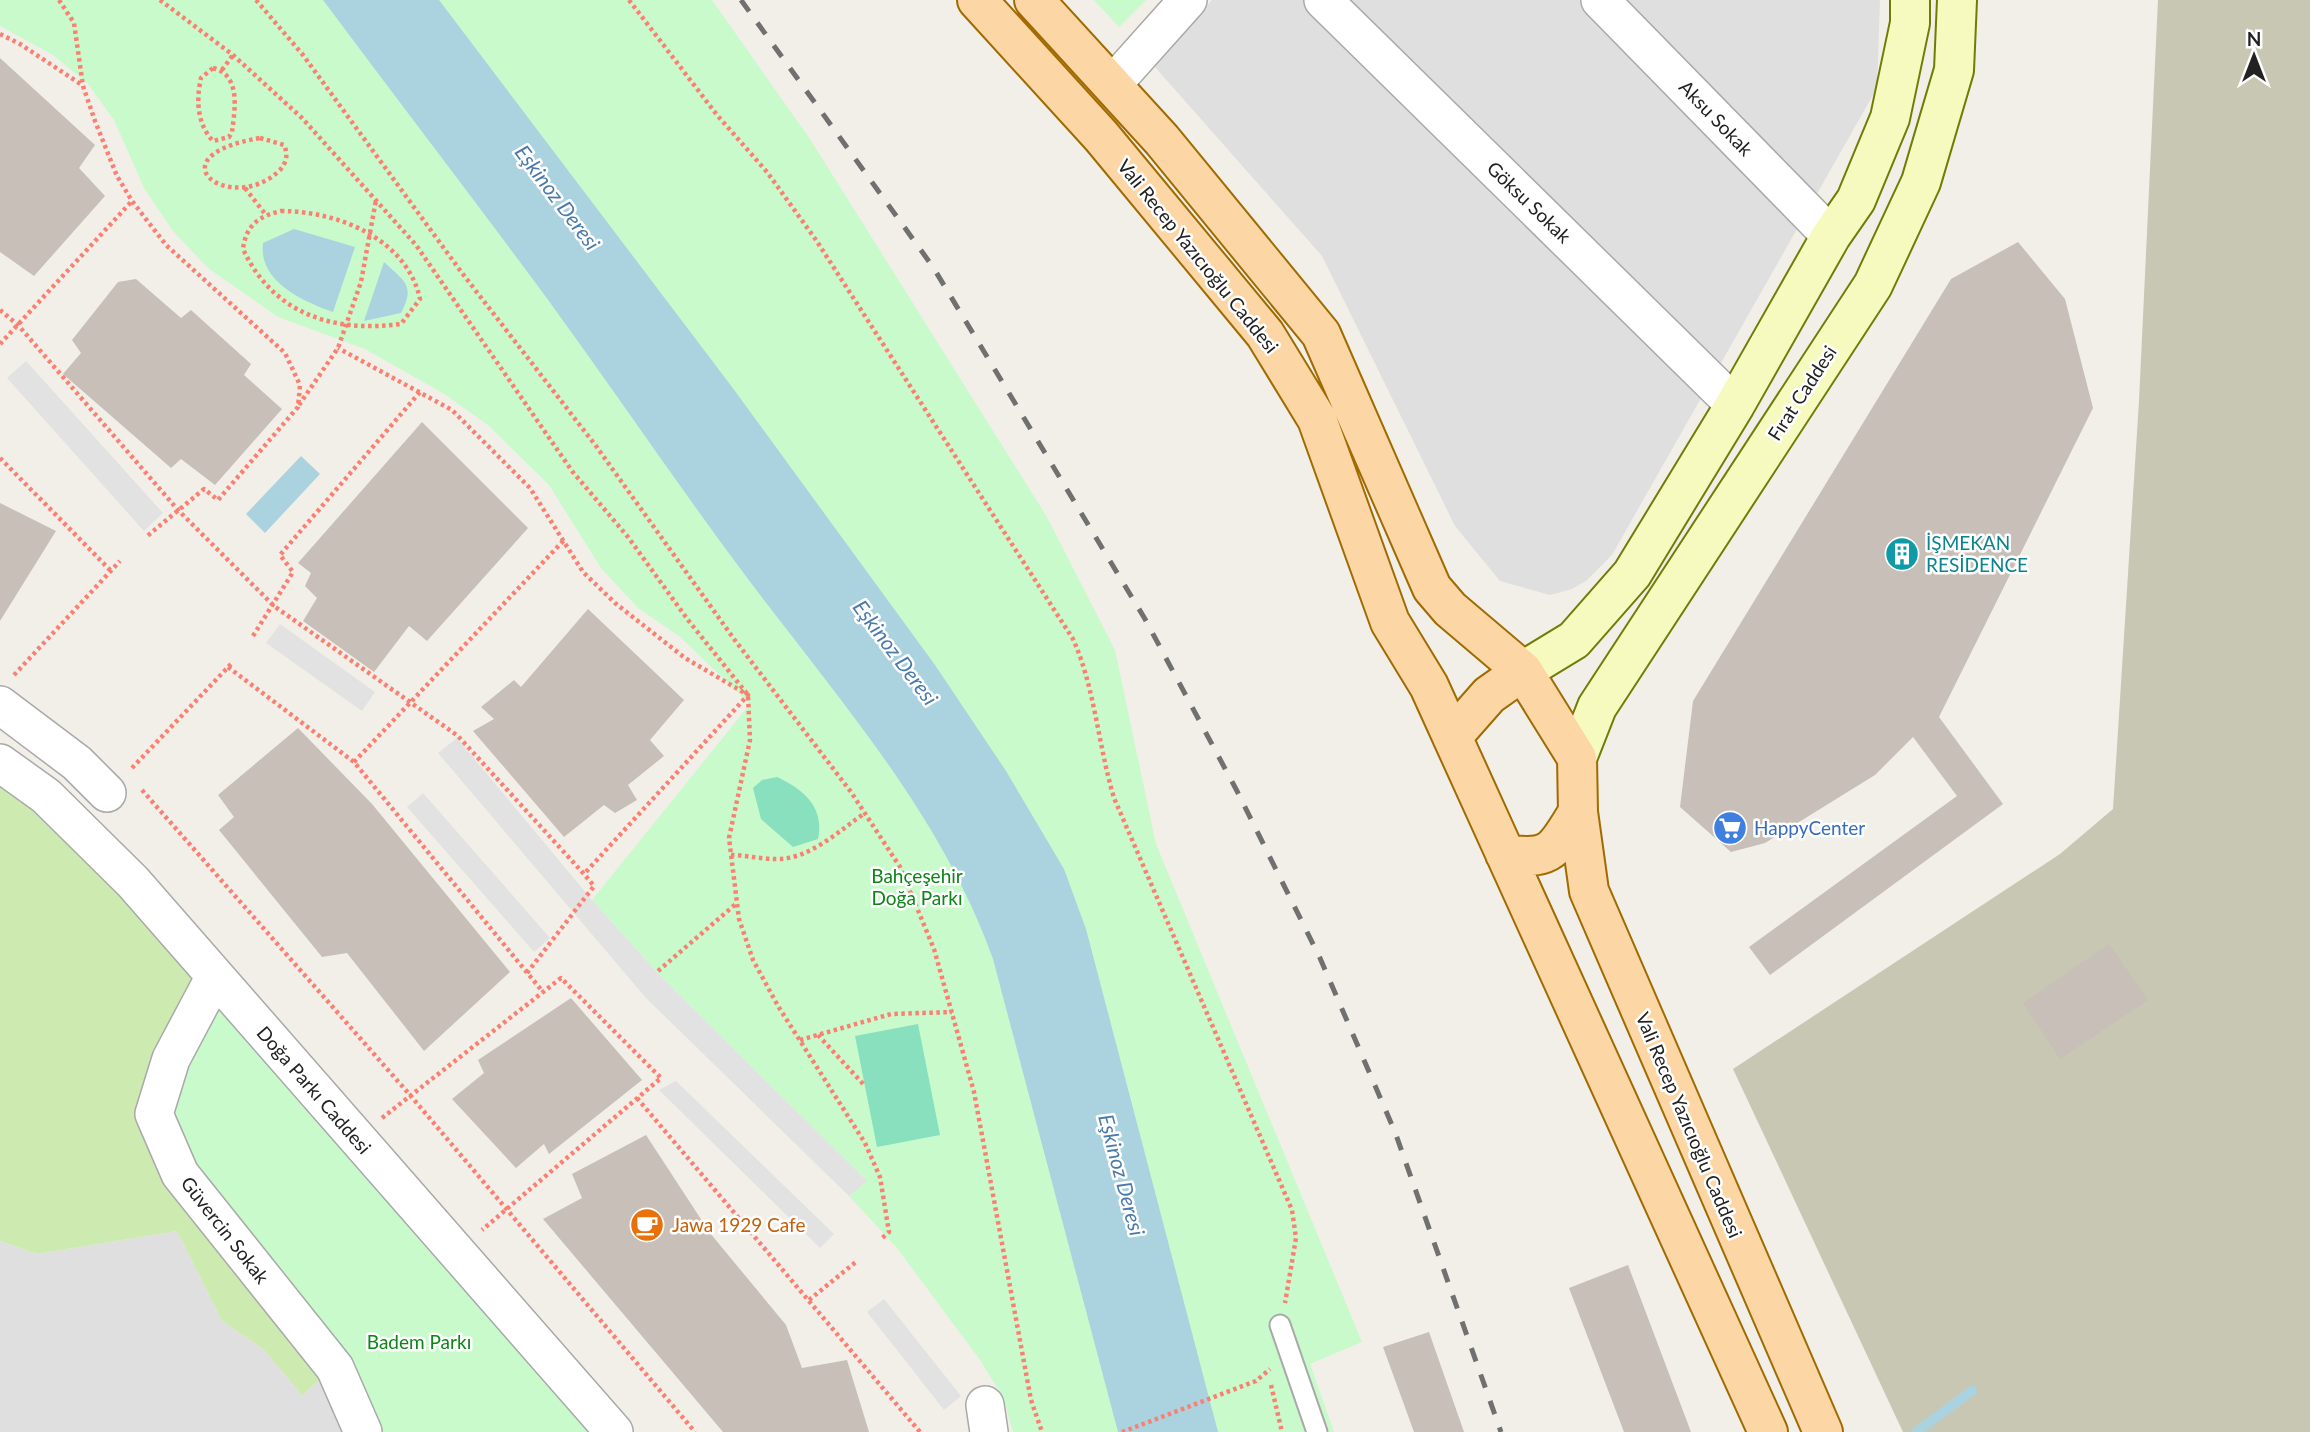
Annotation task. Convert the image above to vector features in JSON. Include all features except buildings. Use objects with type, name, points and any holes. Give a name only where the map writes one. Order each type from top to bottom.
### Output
[{"type":"main road","name":"Vali Recep Yazıcıoğlu Caddesi","points":[[977,0],[1101,136],[1265,334],[1317,419],[1390,622],[1429,686],[1505,854]]},
{"type":"main road","points":[[1034,0],[1171,151],[1321,334],[1432,588],[1450,609],[1523,671],[1577,758]]},
{"type":"main road","points":[[1452,737],[1489,695],[1574,640],[1632,575],[1735,405],[1831,236],[1856,200],[1890,118],[1910,23],[1910,0]]},
{"type":"main road","name":"Fırat Caddesi","points":[[1577,758],[1598,707],[1872,285],[1921,182],[1954,70],[1957,0]]},
{"type":"main road","name":"Vali Recep Yazıcıoğlu Caddesi","points":[[1577,758],[1578,812],[1589,891],[1823,1432]]},
{"type":"main road","points":[[1505,854],[1536,858],[1556,847],[1578,812]]},
{"type":"main road","points":[[1505,854],[1769,1432]]},
{"type":"street","points":[[1112,85],[1188,0]]},
{"type":"street","name":"Göksu Sokak","points":[[1323,0],[1735,405]]},
{"type":"street","name":"Aksu Sokak","points":[[1600,0],[1831,236]]},
{"type":"street","points":[[3,694],[77,763],[117,783]]},
{"type":"street","name":"Doğa Parkı Caddesi","points":[[0,763],[46,796],[133,882],[614,1432]]},
{"type":"street","name":"Güvercin Sokak","points":[[215,976],[171,1059],[154,1114],[180,1174],[335,1368],[363,1432]]},
{"type":"lane","points":[[1280,1325],[1317,1432]]},
{"type":"path","points":[[59,0],[74,23],[83,86],[117,176],[132,201],[183,262],[243,312],[285,354],[300,385],[298,407]]},
{"type":"path","points":[[160,0],[233,55],[302,118],[416,244],[572,471],[628,537],[688,620],[748,695],[750,740],[729,838],[739,919],[753,960],[865,1143],[880,1177],[889,1232],[880,1240]]},
{"type":"path","points":[[256,0],[303,55],[462,273],[596,446],[734,639],[865,813],[904,877],[934,949],[974,1092],[1031,1400],[1042,1432]]},
{"type":"path","points":[[629,0],[717,115],[767,172],[816,240],[1073,639],[1086,668],[1101,754],[1114,798],[1292,1210],[1296,1238],[1269,1372],[1275,1411],[1282,1432]]},
{"type":"path","points":[[0,34],[20,44],[83,86]]},
{"type":"path","points":[[222,70],[233,55]]},
{"type":"path","points":[[213,68],[222,70],[230,78],[234,107],[232,132],[221,141],[213,141],[206,135],[198,107],[198,90],[206,71],[213,68]]},
{"type":"path","points":[[260,138],[284,145],[287,153],[284,165],[274,175],[244,188],[215,184],[206,179],[203,170],[205,159],[224,148],[260,138]]},
{"type":"path","points":[[221,141],[224,148]]},
{"type":"path","points":[[244,188],[266,215]]},
{"type":"path","points":[[146,537],[204,489],[218,500],[298,407],[338,348],[361,282],[372,234],[376,199]]},
{"type":"path","points":[[0,344],[132,201]]},
{"type":"path","points":[[296,211],[332,219],[372,234],[397,255],[415,278],[420,299],[401,324],[345,326],[292,308],[264,284],[251,267],[243,249],[244,239],[255,221],[266,215],[296,211]]},
{"type":"path","points":[[0,310],[18,325],[178,510],[274,606],[458,736],[594,886],[527,974]]},
{"type":"path","points":[[338,348],[452,410],[521,479],[565,539],[583,572],[615,603],[685,659],[748,695]]},
{"type":"path","points":[[253,636],[293,572],[280,555],[420,392]]},
{"type":"path","points":[[0,458],[111,571]]},
{"type":"path","points":[[354,762],[565,539]]},
{"type":"path","points":[[3,694],[120,561]]},
{"type":"path","points":[[232,663],[117,783],[410,1095],[695,1432]]},
{"type":"path","points":[[228,667],[354,762],[542,992]]},
{"type":"path","points":[[584,874],[748,695]]},
{"type":"path","points":[[731,855],[776,860],[801,853],[829,839],[865,813]]},
{"type":"path","points":[[658,971],[737,903]]},
{"type":"path","points":[[356,1138],[561,978],[661,1078],[456,1252]]},
{"type":"path","points":[[800,1040],[891,1014],[952,1012]]},
{"type":"path","points":[[601,1019],[607,1014]]},
{"type":"path","points":[[818,1035],[865,1086]]},
{"type":"path","points":[[638,1098],[920,1432]]},
{"type":"path","points":[[809,1300],[857,1261]]},
{"type":"path","points":[[1122,1432],[1256,1381],[1269,1372]]},
{"type":"shaded area","points":[[1212,0],[1880,0],[1877,88],[1612,555],[1586,581],[1572,589],[1550,595],[1500,581],[1455,526],[1322,256],[1154,66]]},
{"type":"shaded area","points":[[2158,0],[2310,0],[2310,1432],[1903,1432],[1733,1069],[2060,854],[2113,809],[2139,401]]},
{"type":"shaded area","points":[[26,361],[163,513],[144,531],[7,378]]},
{"type":"shaded area","points":[[280,624],[375,692],[362,711],[266,643]]},
{"type":"shaded area","points":[[457,738],[592,900],[663,979],[867,1181],[849,1196],[646,998],[438,753]]},
{"type":"shaded area","points":[[423,793],[550,938],[534,952],[407,807]]},
{"type":"shaded area","points":[[676,1081],[834,1234],[820,1248],[659,1090]]},
{"type":"shaded area","points":[[177,1231],[222,1321],[263,1349],[302,1395],[335,1368],[363,1432],[0,1432],[0,1241],[37,1254]]},
{"type":"shaded area","points":[[884,1299],[961,1396],[944,1410],[867,1312]]},
{"type":"green space","name":"Bahçeşehir Doğa Parkı","points":[[0,0],[712,0],[810,139],[1047,517],[1115,650],[1156,844],[1362,1342],[1310,1364],[1334,1432],[1013,1432],[1003,1397],[980,1360],[897,1248],[849,1196],[866,1180],[663,979],[592,900],[750,704],[679,636],[638,608],[601,568],[549,485],[489,426],[446,395],[365,349],[278,317],[208,268],[173,231],[144,188],[114,120],[88,84],[53,55],[0,26]]},
{"type":"green space","points":[[1094,0],[1146,0],[1119,27]]},
{"type":"green space","points":[[0,763],[215,976],[335,1368],[302,1395],[263,1349],[222,1321],[177,1231],[37,1254],[0,1241]]},
{"type":"green space","points":[[777,777],[810,800],[818,818],[818,839],[793,847],[761,819],[753,788],[762,780]]},
{"type":"green space","name":"Badem Parkı","points":[[215,976],[614,1432],[363,1432],[154,1114]]},
{"type":"green space","points":[[918,1024],[940,1135],[877,1147],[855,1036]]},
{"type":"water","name":"Eşkinoz Deresi","points":[[323,0],[439,0],[732,387],[935,665],[1006,771],[1064,869],[1086,929],[1218,1432],[1118,1432],[993,959],[946,855],[884,758],[745,575],[546,297]]},
{"type":"water","points":[[294,229],[355,247],[333,312],[284,288],[267,268],[263,243]]},
{"type":"water","points":[[384,262],[406,284],[405,304],[401,313],[364,321]]},
{"type":"water","points":[[301,456],[320,474],[265,533],[246,514]]},
{"type":"waterway","points":[[1916,1432],[1972,1391]]},
{"type":"railway","points":[[741,0],[933,267],[1145,619],[1237,791],[1320,958],[1395,1132],[1501,1432]]},
{"type":"place","name":"İŞMEKAN RESİDENCE","points":[[1902,554]]},
{"type":"place","name":"HappyCenter","points":[[1730,828]]},
{"type":"place","name":"Jawa 1929 Cafe","points":[[647,1225]]}]
